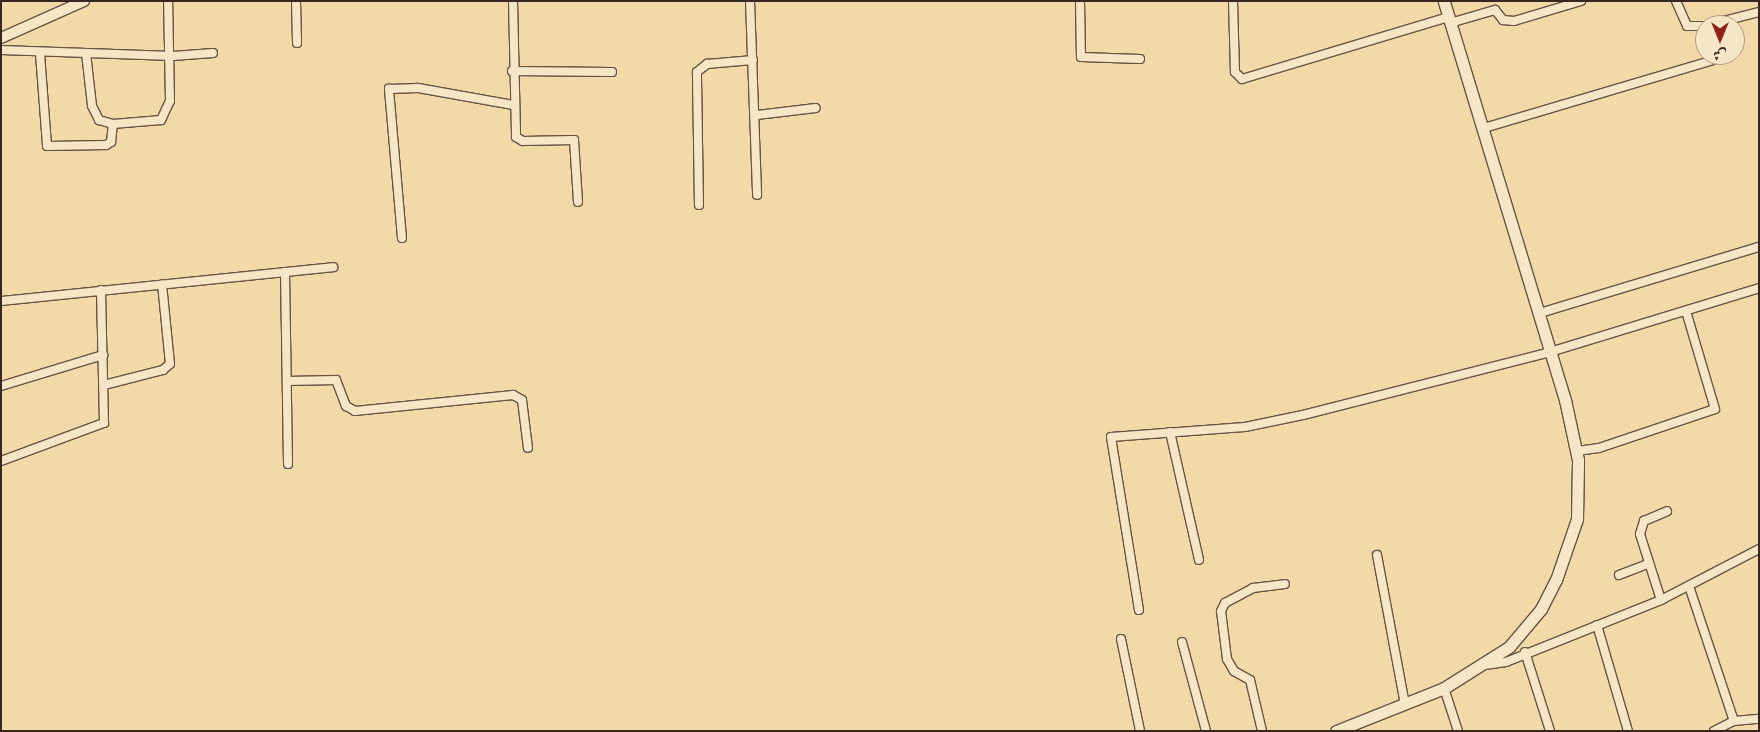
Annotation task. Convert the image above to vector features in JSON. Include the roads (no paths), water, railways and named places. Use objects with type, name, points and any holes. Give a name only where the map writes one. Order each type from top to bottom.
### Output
[{"type":"main road","points":[[1336,731],[1444,688],[1485,665],[1530,624],[1560,572],[1577,519],[1577,451],[1540,313],[1444,1]]},
{"type":"street","points":[[1,38],[84,1]]},
{"type":"street","points":[[86,53],[95,115],[113,124],[152,123],[167,115],[168,1]]},
{"type":"street","points":[[296,1],[297,44]]},
{"type":"street","points":[[513,1],[512,105],[518,140],[574,140],[578,202]]},
{"type":"street","points":[[750,1],[752,60],[757,115],[757,195]]},
{"type":"street","points":[[1080,1],[1082,57],[1140,59]]},
{"type":"street","points":[[1233,1],[1236,72],[1242,79],[1450,20],[1495,10],[1503,20],[1514,21],[1581,1]]},
{"type":"street","points":[[1676,1],[1687,26],[1695,26]]},
{"type":"street","points":[[1745,15],[1759,12]]},
{"type":"street","points":[[1,50],[40,54],[168,55],[214,52]]},
{"type":"street","points":[[40,54],[47,146],[106,145],[111,142],[113,124]]},
{"type":"street","points":[[699,205],[697,72],[707,64],[752,60]]},
{"type":"street","points":[[1484,128],[1696,65]]},
{"type":"street","points":[[512,72],[612,72]]},
{"type":"street","points":[[402,238],[389,89],[418,88],[512,105]]},
{"type":"street","points":[[757,115],[816,108]]},
{"type":"street","points":[[1540,313],[1759,247]]},
{"type":"street","points":[[1,300],[334,267]]},
{"type":"street","points":[[285,272],[288,464]]},
{"type":"street","points":[[104,385],[163,370],[170,364],[162,284]]},
{"type":"street","points":[[1139,610],[1111,437],[1255,425],[1550,352],[1759,288]]},
{"type":"street","points":[[1,461],[102,426],[104,385],[101,290]]},
{"type":"street","points":[[1577,451],[1598,448],[1715,409],[1686,311]]},
{"type":"street","points":[[1,386],[103,355]]},
{"type":"street","points":[[287,381],[336,380],[346,406],[355,411],[514,395],[522,400],[528,448]]},
{"type":"street","points":[[1170,432],[1198,560]]},
{"type":"street","points":[[1660,600],[1648,564],[1641,528],[1644,521],[1667,511]]},
{"type":"street","points":[[1485,665],[1497,665],[1525,652],[1660,600],[1757,550],[1759,559]]},
{"type":"street","points":[[1377,555],[1405,704]]},
{"type":"street","points":[[1619,575],[1648,564]]},
{"type":"street","points":[[1262,731],[1250,680],[1234,671],[1227,659],[1220,611],[1225,603],[1253,588],[1285,584]]},
{"type":"street","points":[[1689,586],[1734,721]]},
{"type":"street","points":[[1597,625],[1628,731]]},
{"type":"street","points":[[1121,639],[1140,731]]},
{"type":"street","points":[[1182,642],[1206,731]]},
{"type":"street","points":[[1525,652],[1550,731]]},
{"type":"street","points":[[1444,688],[1458,731]]},
{"type":"street","points":[[1714,731],[1734,721],[1759,719]]}]
